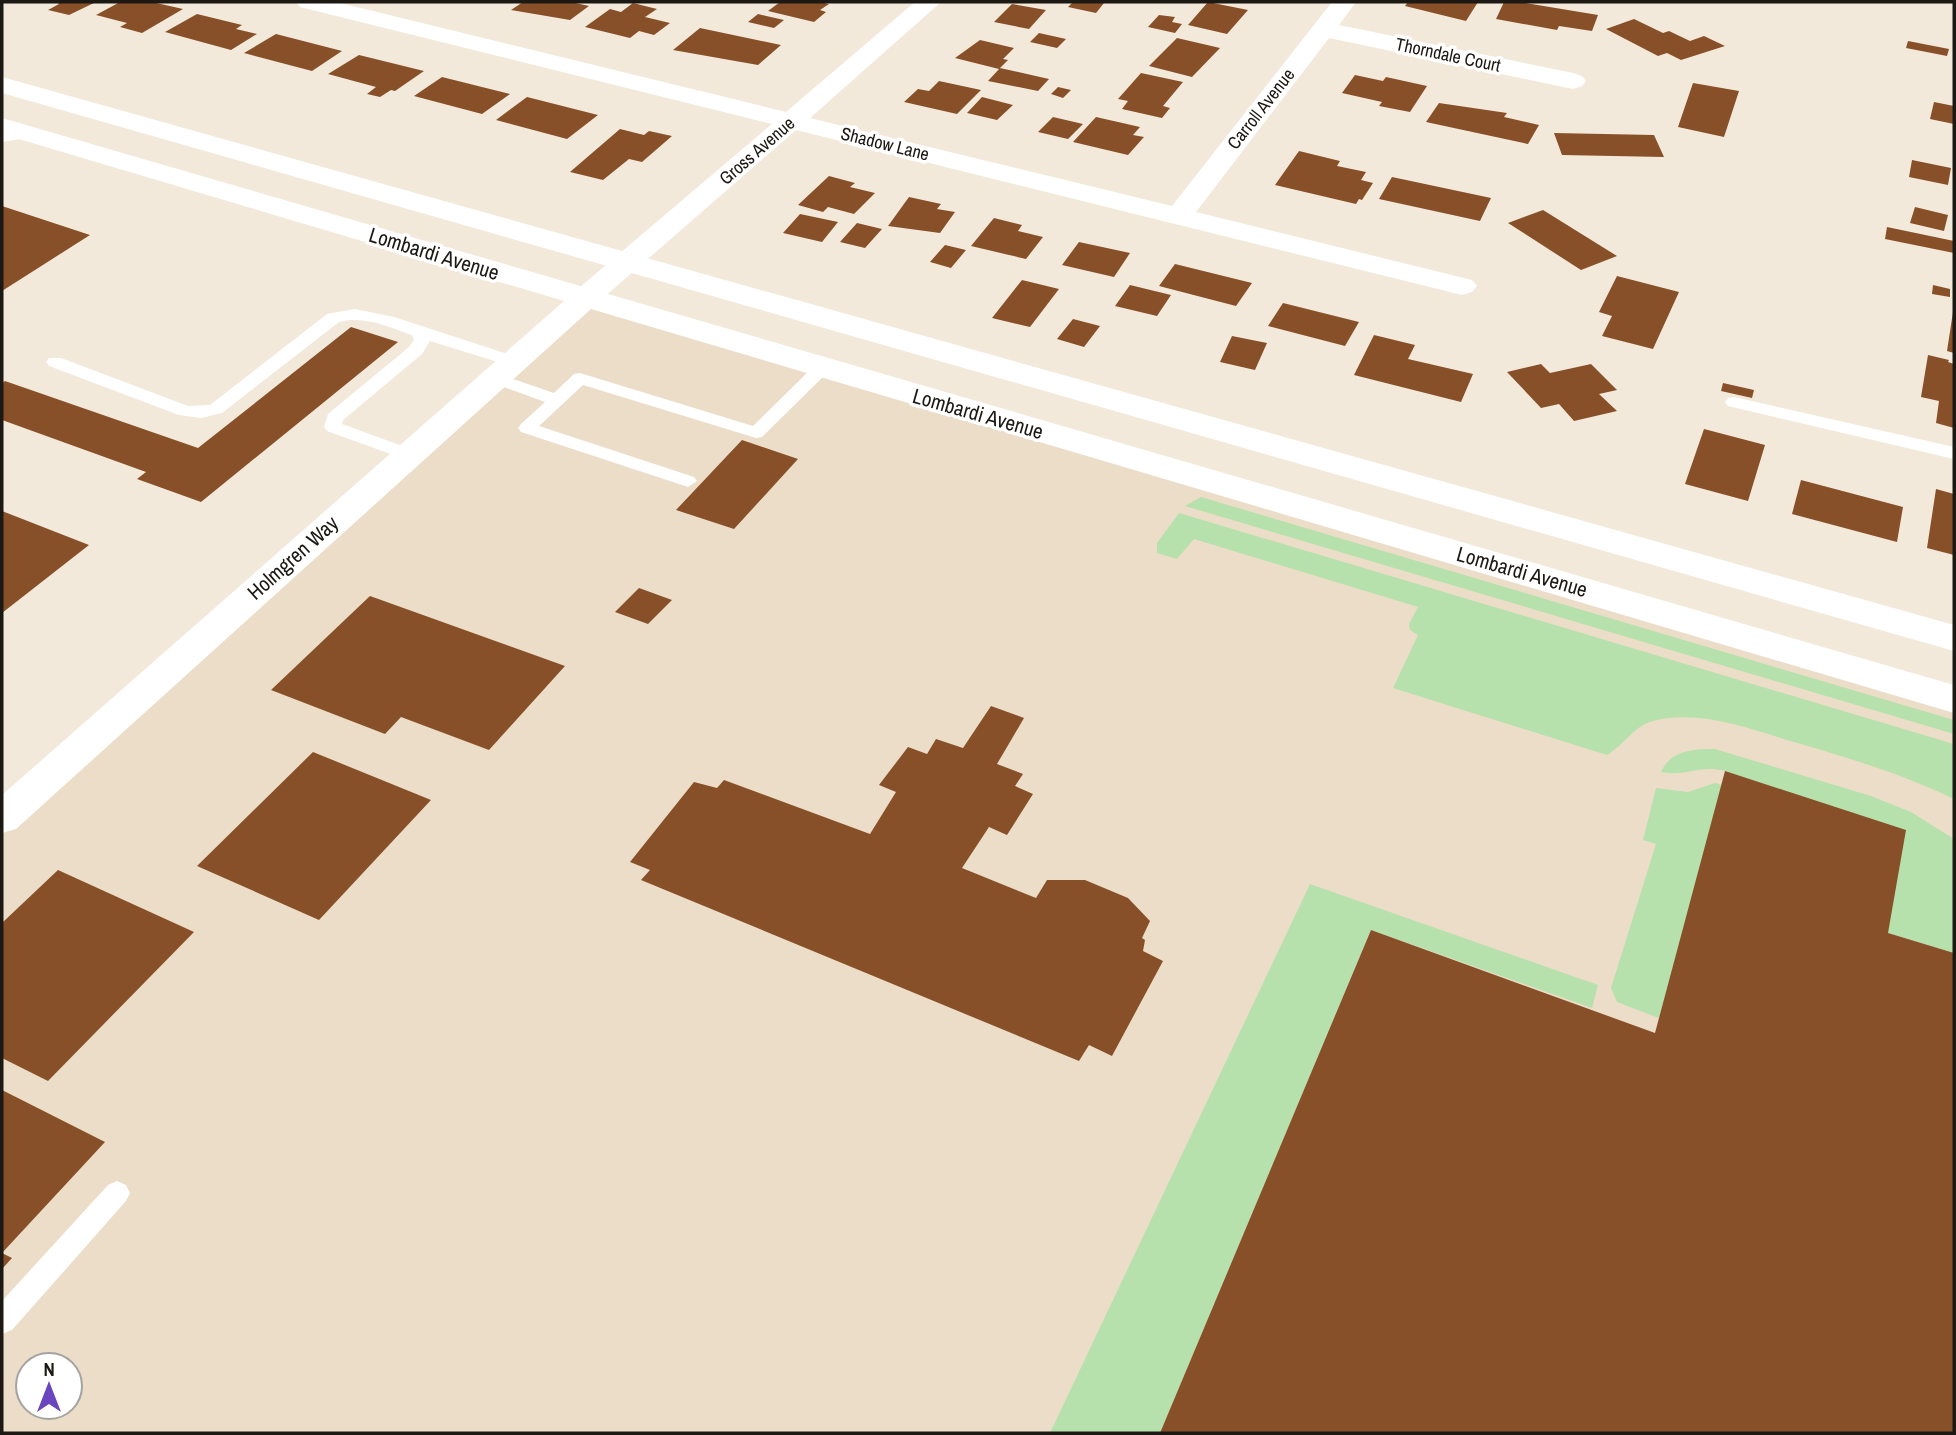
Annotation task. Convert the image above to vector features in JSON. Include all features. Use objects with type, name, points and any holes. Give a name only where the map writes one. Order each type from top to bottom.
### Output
[{"type":"main road","name":"Shadow Lane","points":[[308,2],[1462,286]]},
{"type":"main road","name":"Gross Avenue","points":[[584,299],[929,2]]},
{"type":"main road","name":"Carroll Avenue","points":[[1178,216],[1344,2]]},
{"type":"main road","name":"Thorndale Court","points":[[1323,29],[1573,81]]},
{"type":"main road","name":"Lombardi Avenue","points":[[2,85],[1954,638]]},
{"type":"main road","name":"Lombardi Avenue","points":[[10,133],[1954,699]]},
{"type":"main road","name":"Holmgren Way","points":[[2,818],[584,299]]},
{"type":"lane","points":[[55,362],[186,411],[201,413],[216,409],[333,318],[345,313],[362,313],[421,332],[505,370],[557,400]]},
{"type":"lane","points":[[410,455],[333,427],[334,418],[416,351],[422,341],[421,332]]},
{"type":"lane","points":[[688,481],[527,428],[580,378],[756,433],[822,368]]},
{"type":"lane","points":[[1734,402],[1954,453]]},
{"type":"lane","points":[[2,1321],[117,1193]]},
{"type":"shaded area","points":[[584,299],[1954,699],[1954,1433],[2,1433],[2,818]]},
{"type":"green space","points":[[1201,497],[1954,720],[1954,734],[1185,506]]},
{"type":"green space","points":[[1179,513],[1954,744],[1954,799],[1875,767],[1725,722],[1689,717],[1653,721],[1640,727],[1607,755],[1393,688],[1418,635],[1410,630],[1409,624],[1418,607],[1194,539],[1177,559],[1157,553],[1157,543]]},
{"type":"green space","points":[[1715,749],[1871,796],[1911,812],[1954,839],[1954,953],[1888,933],[1725,771],[1708,769],[1661,772],[1671,759],[1684,752]]},
{"type":"green space","points":[[1715,783],[1722,785],[1659,1018],[1617,1002],[1611,988],[1656,844],[1643,840],[1656,788],[1688,792]]},
{"type":"green space","points":[[1310,884],[1598,985],[1592,1008],[1371,930],[1160,1433],[1050,1433]]},
{"type":"building","points":[[56,2],[96,2],[69,15],[48,10],[59,4]]},
{"type":"building","points":[[120,2],[152,2],[183,9],[142,33],[120,27],[127,23],[96,15]]},
{"type":"building","points":[[523,2],[571,2],[589,6],[570,20],[511,10]]},
{"type":"building","points":[[780,2],[829,4],[820,10],[826,12],[814,22],[768,11]]},
{"type":"building","points":[[1073,2],[1104,3],[1096,13],[1068,7]]},
{"type":"building","points":[[1208,2],[1248,10],[1227,34],[1188,25]]},
{"type":"building","points":[[1408,2],[1478,2],[1466,21],[1405,6]]},
{"type":"building","points":[[1504,2],[1598,15],[1592,31],[1559,26],[1557,30],[1496,19]]},
{"type":"building","points":[[633,3],[657,9],[645,17],[670,23],[654,35],[639,31],[630,38],[585,27],[610,9],[621,12]]},
{"type":"building","points":[[1012,4],[1046,10],[1029,29],[994,22]]},
{"type":"building","points":[[197,14],[242,25],[236,29],[257,34],[231,50],[165,32]]},
{"type":"building","points":[[758,14],[784,20],[774,28],[748,22]]},
{"type":"building","points":[[1159,15],[1175,17],[1172,22],[1182,24],[1175,33],[1148,27]]},
{"type":"building","points":[[1634,19],[1663,33],[1669,31],[1690,41],[1704,36],[1725,46],[1681,60],[1667,53],[1658,56],[1606,29]]},
{"type":"building","points":[[700,28],[781,45],[758,65],[673,50]]},
{"type":"building","points":[[1039,33],[1066,39],[1057,48],[1030,42]]},
{"type":"building","points":[[276,34],[342,51],[312,71],[244,53]]},
{"type":"building","points":[[1177,38],[1220,48],[1192,77],[1149,66]]},
{"type":"building","points":[[980,40],[1014,48],[1003,59],[1008,60],[999,69],[955,58]]},
{"type":"building","points":[[1908,41],[1949,49],[1947,56],[1906,48]]},
{"type":"building","points":[[359,55],[424,71],[395,91],[391,90],[380,97],[367,94],[376,87],[328,74]]},
{"type":"building","points":[[1000,68],[1049,79],[1038,91],[988,81]]},
{"type":"building","points":[[1141,73],[1183,82],[1163,106],[1170,108],[1162,118],[1122,109],[1128,101],[1118,99]]},
{"type":"building","points":[[1355,75],[1383,81],[1386,77],[1427,86],[1410,112],[1379,106],[1382,102],[1342,93]]},
{"type":"building","points":[[442,77],[510,94],[482,114],[414,96]]},
{"type":"building","points":[[939,81],[981,90],[957,114],[904,102],[918,89],[929,91]]},
{"type":"building","points":[[1693,83],[1739,91],[1724,137],[1678,127]]},
{"type":"building","points":[[1058,87],[1071,90],[1063,98],[1051,94]]},
{"type":"building","points":[[527,97],[598,115],[567,139],[496,120]]},
{"type":"building","points":[[982,97],[1013,105],[997,120],[967,113]]},
{"type":"building","points":[[1934,102],[1954,106],[1954,124],[1930,119]]},
{"type":"building","points":[[1439,103],[1507,113],[1504,117],[1539,125],[1528,144],[1426,122]]},
{"type":"building","points":[[1053,117],[1083,124],[1068,139],[1038,132]]},
{"type":"building","points":[[1096,117],[1140,127],[1133,135],[1144,137],[1128,155],[1073,142]]},
{"type":"building","points":[[620,129],[644,135],[649,131],[672,136],[642,162],[629,159],[603,180],[570,172]]},
{"type":"building","points":[[1554,133],[1654,135],[1664,157],[1562,155]]},
{"type":"building","points":[[1299,151],[1340,161],[1337,166],[1366,172],[1361,180],[1373,183],[1362,200],[1359,199],[1356,204],[1275,185]]},
{"type":"building","points":[[1912,160],[1951,168],[1948,185],[1909,177]]},
{"type":"building","points":[[829,176],[855,183],[850,187],[875,193],[854,214],[828,207],[823,212],[798,205]]},
{"type":"building","points":[[1392,177],[1491,198],[1480,221],[1379,199]]},
{"type":"building","points":[[909,197],[941,204],[937,209],[955,212],[940,233],[888,226]]},
{"type":"building","points":[[2,206],[90,235],[2,291]]},
{"type":"building","points":[[1915,207],[1948,215],[1944,231],[1910,223]]},
{"type":"building","points":[[1543,210],[1617,256],[1581,270],[1508,223]]},
{"type":"building","points":[[800,214],[838,222],[822,242],[783,233]]},
{"type":"building","points":[[994,218],[1022,225],[1018,231],[1043,237],[1026,259],[971,246]]},
{"type":"building","points":[[857,223],[882,229],[865,248],[840,242]]},
{"type":"building","points":[[1887,227],[1954,241],[1954,253],[1885,239]]},
{"type":"building","points":[[1079,242],[1130,253],[1114,277],[1062,265]]},
{"type":"building","points":[[945,245],[966,250],[951,268],[930,262]]},
{"type":"building","points":[[1175,264],[1252,283],[1236,306],[1159,286]]},
{"type":"building","points":[[1617,276],[1679,292],[1653,349],[1602,336],[1612,316],[1599,312]]},
{"type":"building","points":[[1022,280],[1059,289],[1030,327],[992,318]]},
{"type":"building","points":[[1130,285],[1171,295],[1157,316],[1115,306]]},
{"type":"building","points":[[1933,285],[1950,289],[1950,297],[1932,294]]},
{"type":"building","points":[[1283,303],[1359,322],[1345,346],[1268,326]]},
{"type":"building","points":[[1954,312],[1954,353],[1947,351]]},
{"type":"building","points":[[1073,319],[1100,326],[1084,347],[1057,339]]},
{"type":"building","points":[[351,327],[398,342],[201,502],[137,479],[146,472],[2,420],[2,383],[5,381],[198,448]]},
{"type":"building","points":[[1374,335],[1415,345],[1408,359],[1473,374],[1461,402],[1354,375]]},
{"type":"building","points":[[1232,336],[1267,343],[1255,370],[1220,362]]},
{"type":"building","points":[[1928,355],[1949,360],[1948,362],[1954,364],[1954,428],[1936,423],[1939,401],[1921,397]]},
{"type":"building","points":[[1541,364],[1550,373],[1591,364],[1617,390],[1599,394],[1617,411],[1574,421],[1559,404],[1541,408],[1507,372]]},
{"type":"building","points":[[1723,383],[1754,390],[1752,398],[1721,391]]},
{"type":"building","points":[[1704,429],[1765,445],[1748,501],[1685,484]]},
{"type":"building","points":[[742,440],[798,459],[734,529],[676,510]]},
{"type":"building","points":[[1801,480],[1903,507],[1897,542],[1792,514]]},
{"type":"building","points":[[1936,489],[1954,494],[1954,555],[1927,548]]},
{"type":"building","points":[[2,511],[89,545],[2,613]]},
{"type":"building","points":[[639,588],[672,600],[648,624],[615,612]]},
{"type":"building","points":[[370,596],[565,666],[489,750],[401,717],[385,734],[271,690]]},
{"type":"building","points":[[991,706],[1024,718],[997,764],[1023,774],[1015,786],[1033,794],[1007,835],[989,827],[962,868],[1036,898],[1047,880],[1085,880],[1128,898],[1150,921],[1142,938],[1145,940],[1143,951],[1163,961],[1112,1056],[1089,1045],[1079,1061],[641,880],[650,870],[630,862],[694,782],[717,788],[724,780],[870,834],[896,792],[879,785],[908,747],[927,754],[936,739],[963,748]]},
{"type":"building","points":[[313,752],[431,800],[319,920],[197,866]]},
{"type":"building","points":[[1725,771],[1906,830],[1888,933],[1954,953],[1954,1433],[1160,1433],[1371,930],[1655,1033]]},
{"type":"building","points":[[58,870],[194,932],[48,1081],[2,1058],[2,923]]},
{"type":"building","points":[[2,1090],[105,1142],[2,1253]]},
{"type":"building","points":[[2,1253],[12,1258],[2,1269]]}]
